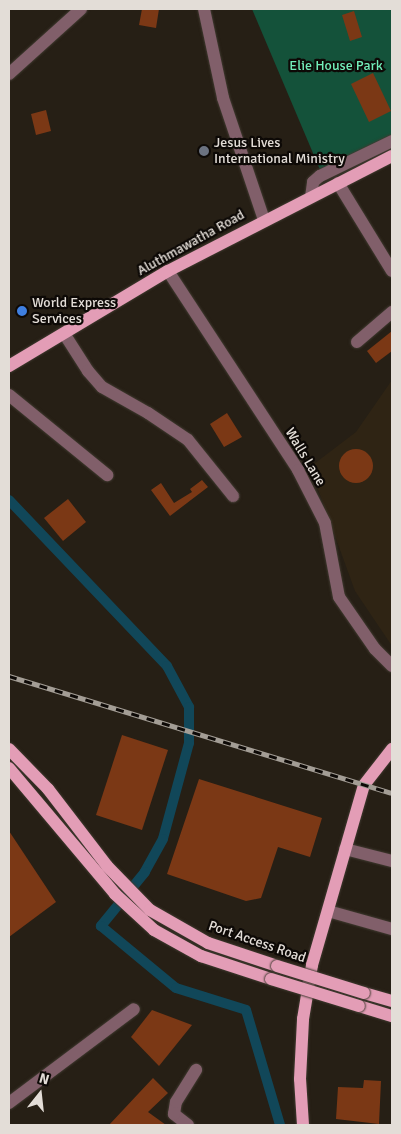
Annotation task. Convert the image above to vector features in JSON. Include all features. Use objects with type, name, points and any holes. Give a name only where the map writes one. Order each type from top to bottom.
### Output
[{"type":"main road","name":"Aluthmawatha Road","points":[[9,366],[66,335],[168,271],[264,220],[392,156]]},
{"type":"main road","name":"Port Access Road","points":[[9,749],[48,789],[103,871],[135,914],[176,944],[271,978],[392,1016]]},
{"type":"main road","points":[[303,1125],[300,1079],[303,1019],[312,965],[364,785],[392,749]]},
{"type":"main road","name":"Port Access Road","points":[[9,768],[103,871],[150,910],[208,943],[392,1001]]},
{"type":"street","points":[[9,74],[81,9]]},
{"type":"street","points":[[204,9],[223,98],[264,220]]},
{"type":"street","points":[[311,197],[314,182],[320,176],[392,141]]},
{"type":"street","points":[[338,184],[392,271]]},
{"type":"street","name":"Walls Lane","points":[[168,271],[298,470],[325,523],[339,597],[375,649],[392,666]]},
{"type":"street","points":[[357,342],[392,312]]},
{"type":"street","points":[[66,335],[88,371],[102,387],[148,413],[188,440],[234,496]]},
{"type":"street","points":[[9,395],[106,475]]},
{"type":"street","points":[[345,848],[392,860]]},
{"type":"street","points":[[328,911],[392,929]]},
{"type":"street","points":[[9,1103],[134,1008]]},
{"type":"street","points":[[188,1125],[174,1114],[176,1102],[196,1070]]},
{"type":"shaded area","points":[[392,380],[392,646],[355,591],[310,467],[356,432]]},
{"type":"green space","name":"Elie House Park","points":[[252,9],[392,9],[392,136],[321,172]]},
{"type":"building","points":[[142,9],[159,9],[156,28],[139,25]]},
{"type":"building","points":[[354,11],[362,37],[350,41],[342,15]]},
{"type":"building","points":[[373,73],[391,111],[369,122],[351,84]]},
{"type":"building","points":[[46,110],[51,131],[36,135],[31,114]]},
{"type":"building","points":[[392,331],[392,351],[376,363],[367,351]]},
{"type":"building","points":[[227,413],[242,437],[224,447],[210,424]]},
{"type":"building","points":[[356,449],[363,450],[368,454],[372,459],[372,473],[368,478],[363,482],[356,483],[349,482],[344,478],[340,473],[339,466],[340,459],[344,454],[349,450]]},
{"type":"building","points":[[202,480],[208,487],[170,516],[151,490],[161,483],[174,503],[192,492],[190,489]]},
{"type":"building","points":[[68,499],[86,522],[63,541],[44,518]]},
{"type":"building","points":[[122,735],[168,750],[142,830],[96,815]]},
{"type":"building","points":[[199,779],[322,818],[310,857],[278,847],[261,898],[246,901],[167,874]]},
{"type":"building","points":[[9,831],[56,902],[9,937]]},
{"type":"building","points":[[152,1010],[192,1025],[159,1066],[131,1037]]},
{"type":"building","points":[[153,1078],[168,1093],[148,1112],[166,1125],[109,1125]]},
{"type":"building","points":[[364,1080],[381,1081],[379,1124],[336,1119],[338,1087],[363,1088]]},
{"type":"waterway","points":[[9,500],[167,666],[189,707],[189,743],[163,839],[145,872],[101,926],[176,988],[246,1010],[280,1125]]},
{"type":"railway","points":[[9,676],[392,793]]},
{"type":"place","name":"Jesus Lives International Ministry","points":[[204,151]]},
{"type":"place","name":"World Express Services","points":[[22,311]]}]
